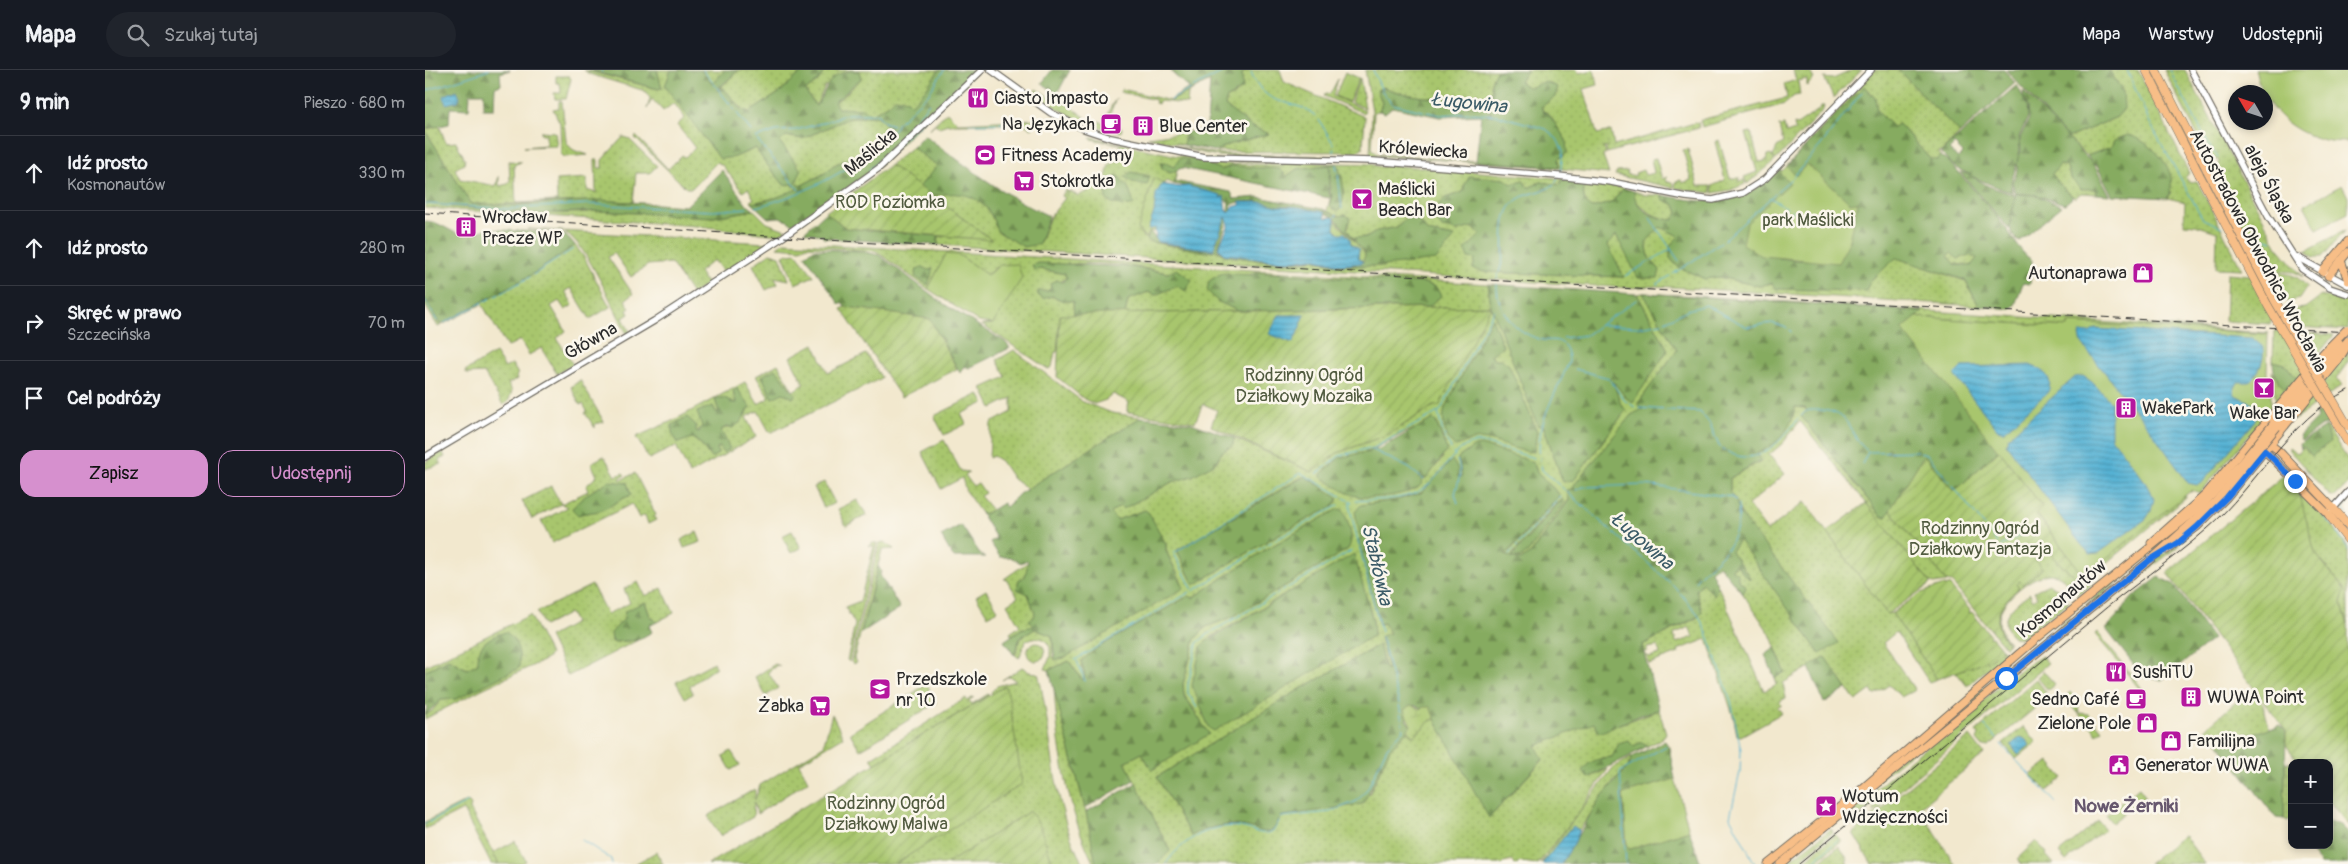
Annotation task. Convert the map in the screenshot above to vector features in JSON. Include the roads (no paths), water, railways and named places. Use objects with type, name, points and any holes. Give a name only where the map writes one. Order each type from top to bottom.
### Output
[{"type":"highway","name":"Autostradowa Obwodnica Wrocławia","points":[[2147,70],[2267,304],[2348,443]]},
{"type":"highway","name":"Autostradowa Obwodnica Wrocławia","points":[[2156,70],[2279,307],[2348,426]]},
{"type":"highway","points":[[2332,507],[2348,525]]},
{"type":"highway","points":[[2329,515],[2348,540]]},
{"type":"main road","points":[[2325,274],[2348,241]]},
{"type":"main road","points":[[2325,274],[2348,252]]},
{"type":"main road","points":[[2341,260],[2348,283]]},
{"type":"main road","name":"Kosmonautów","points":[[1780,864],[2150,560],[2215,502],[2343,338],[2348,329]]},
{"type":"main road","points":[[2137,557],[2168,526],[2207,494],[2324,352],[2343,338]]},
{"type":"main road","points":[[2150,560],[2178,543],[2210,515],[2271,444],[2338,361],[2348,345]]},
{"type":"main road","points":[[2255,436],[2279,450],[2332,507]]},
{"type":"main road","points":[[2255,436],[2265,451],[2329,515]]},
{"type":"main road","points":[[2277,436],[2279,450]]},
{"type":"main road","name":"Kosmonautów","points":[[1768,864],[1857,793],[2137,557],[2204,504],[2248,458]]},
{"type":"street","name":"Maślicka","points":[[770,246],[879,168],[982,70]]},
{"type":"street","name":"Królewiecka","points":[[991,70],[1051,112],[1085,130],[1116,139],[1204,156],[1373,161],[1560,176],[1611,182],[1695,199],[1729,197],[1749,190],[1765,179],[1871,70]]},
{"type":"street","name":"aleja Śląska","points":[[2191,70],[2272,222],[2302,269],[2317,280],[2348,294]]},
{"type":"street","name":"Główna","points":[[425,457],[655,321],[770,246]]},
{"type":"street","name":"aleja Śląska","points":[[2295,256],[2325,274],[2348,283]]},
{"type":"street","points":[[2317,280],[2325,274]]},
{"type":"street","points":[[2323,283],[2325,274]]},
{"type":"street","points":[[2329,515],[2332,507],[2348,492]]},
{"type":"street","points":[[2322,508],[2332,507]]},
{"type":"water","points":[[457,90],[460,97],[458,101],[446,104],[443,96]]},
{"type":"water","points":[[1162,184],[1179,187],[1188,186],[1221,195],[1220,198],[1224,196],[1226,210],[1229,213],[1233,207],[1240,205],[1240,202],[1263,202],[1277,206],[1298,207],[1324,212],[1326,218],[1332,217],[1335,219],[1335,230],[1339,233],[1345,233],[1350,239],[1351,244],[1359,249],[1358,258],[1363,261],[1362,263],[1341,265],[1312,258],[1293,261],[1224,254],[1218,248],[1229,225],[1226,217],[1213,250],[1158,242],[1156,240],[1155,228],[1148,230],[1154,212],[1156,194]]},
{"type":"water","points":[[1279,315],[1305,315],[1293,343],[1269,334]]},
{"type":"water","points":[[2096,329],[2252,338],[2263,347],[2261,366],[2256,374],[2250,382],[2238,382],[2234,390],[2235,395],[2255,404],[2261,413],[2202,483],[2197,485],[2188,483],[2150,429],[2082,344],[2081,332],[2089,333]]},
{"type":"water","points":[[2030,365],[2039,369],[2048,378],[2050,382],[2048,392],[2003,432],[1998,430],[1954,375],[1962,367]]},
{"type":"water","points":[[2083,376],[2092,382],[2111,402],[2111,437],[2144,480],[2154,499],[2151,511],[2146,519],[2099,553],[2090,554],[2006,444],[2008,437],[2075,377]]},
{"type":"water","points":[[2020,737],[2025,739],[2030,745],[2018,755],[2011,745]]},
{"type":"water","points":[[1573,826],[1579,830],[1575,842],[1561,864],[1542,864]]},
{"type":"waterway","points":[[425,91],[489,70]]},
{"type":"waterway","points":[[703,70],[751,131]]},
{"type":"waterway","points":[[896,125],[929,93],[944,70]]},
{"type":"waterway","points":[[1170,100],[1226,70]]},
{"type":"waterway","name":"Ługowina","points":[[1373,70],[1382,91],[1392,104],[1440,115],[1468,113],[1497,115],[1546,129],[1557,139],[1563,151],[1560,175]]},
{"type":"waterway","points":[[2127,70],[2150,123],[2203,219],[2222,227]]},
{"type":"waterway","points":[[2170,70],[2174,79]]},
{"type":"waterway","points":[[1251,72],[1256,82],[1267,95],[1282,102]]},
{"type":"waterway","points":[[2175,81],[2210,147],[2218,157]]},
{"type":"waterway","points":[[1793,177],[1821,145],[1862,92]]},
{"type":"waterway","points":[[1284,102],[1306,109],[1316,116]]},
{"type":"waterway","points":[[888,154],[929,103]]},
{"type":"waterway","points":[[869,170],[940,105]]},
{"type":"waterway","points":[[756,138],[776,131],[796,130],[847,114],[877,114],[884,122],[893,125]]},
{"type":"waterway","points":[[1319,120],[1334,145]]},
{"type":"waterway","points":[[969,124],[1023,123]]},
{"type":"waterway","points":[[911,126],[919,125]]},
{"type":"waterway","points":[[756,207],[795,194],[832,177],[867,154],[897,126]]},
{"type":"waterway","points":[[755,137],[799,190]]},
{"type":"waterway","points":[[1336,164],[1337,171]]},
{"type":"waterway","points":[[1338,174],[1342,209]]},
{"type":"waterway","name":"Ługowina","points":[[1497,279],[1503,257],[1504,226],[1508,211],[1518,199],[1550,187],[1558,179]]},
{"type":"waterway","points":[[1777,191],[1791,179]]},
{"type":"waterway","points":[[1724,240],[1775,194]]},
{"type":"waterway","points":[[1771,198],[1787,208]]},
{"type":"waterway","points":[[425,204],[508,209],[588,204],[713,211],[747,208]]},
{"type":"waterway","points":[[1791,210],[1804,216],[1818,215]]},
{"type":"waterway","points":[[1821,213],[1827,210]]},
{"type":"waterway","points":[[1334,218],[1337,215]]},
{"type":"waterway","points":[[1650,218],[1679,261]]},
{"type":"waterway","points":[[2253,235],[2273,241]]},
{"type":"waterway","points":[[1673,274],[1721,242]]},
{"type":"waterway","points":[[533,275],[573,249]]},
{"type":"waterway","points":[[1625,276],[1671,249]]},
{"type":"waterway","points":[[1657,284],[1670,276]]},
{"type":"waterway","points":[[496,296],[530,277]]},
{"type":"waterway","name":"Ługowina","points":[[1497,284],[1500,303],[1509,319],[1515,325],[1530,336],[1562,343],[1568,354],[1569,361],[1542,426],[1539,454],[1542,470],[1674,586],[1698,614],[1709,638],[1731,701],[1741,750],[1740,772],[1730,817],[1755,864]]},
{"type":"waterway","points":[[444,323],[493,297]]},
{"type":"waterway","points":[[425,300],[437,321]]},
{"type":"waterway","points":[[1563,338],[1586,335],[1636,300]]},
{"type":"waterway","points":[[1665,321],[1687,310],[1706,305],[1747,327],[1772,323],[1787,328]]},
{"type":"waterway","points":[[1372,449],[1440,411],[1494,310]]},
{"type":"waterway","points":[[1600,325],[1639,327],[1662,323]]},
{"type":"waterway","points":[[1575,369],[1609,378],[1624,400],[1635,407]]},
{"type":"waterway","points":[[1639,408],[1700,412],[1710,424],[1719,446],[1731,454],[1743,457],[1754,456],[1773,446],[1798,419]]},
{"type":"waterway","points":[[1801,416],[1807,411],[1813,410],[1830,411],[1838,414],[1844,419],[1861,445],[1869,452],[1917,451]]},
{"type":"waterway","points":[[1438,413],[1443,433],[1451,449]]},
{"type":"waterway","name":"Stabłówka","points":[[1356,501],[1391,499],[1417,492],[1431,482],[1458,452],[1465,446],[1474,443],[1484,443],[1534,458]]},
{"type":"waterway","points":[[1317,474],[1339,456],[1369,448],[1409,468],[1424,480]]},
{"type":"waterway","points":[[1862,464],[1868,452]]},
{"type":"waterway","points":[[1920,452],[1927,454],[1998,543]]},
{"type":"waterway","points":[[1457,460],[1460,473],[1455,494],[1458,503]]},
{"type":"waterway","points":[[1174,553],[1301,473],[1341,496]]},
{"type":"waterway","points":[[1576,490],[1583,487],[1646,485],[1732,497],[1736,501]]},
{"type":"waterway","points":[[1509,555],[1561,496]]},
{"type":"waterway","name":"Stabłówka","points":[[1344,498],[1352,502]]},
{"type":"waterway","points":[[2306,498],[2333,526]]},
{"type":"waterway","points":[[2348,500],[2343,508],[2348,514]]},
{"type":"waterway","name":"Stabłówka","points":[[1350,502],[1350,509],[1381,632]]},
{"type":"waterway","points":[[1695,581],[1700,574],[1715,562],[1732,541],[1737,526],[1738,504]]},
{"type":"waterway","points":[[1193,591],[1268,544],[1339,505]]},
{"type":"waterway","points":[[2001,546],[2029,530]]},
{"type":"waterway","points":[[2337,531],[2348,550]]},
{"type":"waterway","points":[[1213,631],[1351,551]]},
{"type":"waterway","points":[[1175,555],[1193,590]]},
{"type":"waterway","points":[[1075,660],[1190,592]]},
{"type":"waterway","points":[[1197,708],[1188,693],[1188,685],[1197,643],[1211,632]]},
{"type":"waterway","name":"Stabłówka","points":[[1166,864],[1190,840],[1211,830],[1234,827],[1268,833],[1274,829],[1282,817],[1330,812],[1357,801],[1368,788],[1387,747],[1403,730],[1399,703],[1381,636]]},
{"type":"waterway","points":[[1077,661],[1085,681]]},
{"type":"waterway","points":[[1984,725],[1997,739]]},
{"type":"waterway","points":[[2001,744],[2056,803]]},
{"type":"waterway","points":[[1626,864],[1620,772],[1666,746]]},
{"type":"waterway","points":[[425,824],[468,802]]},
{"type":"waterway","points":[[582,840],[611,859],[612,864]]},
{"type":"waterway","points":[[1810,864],[1838,840]]},
{"type":"tram line","points":[[1799,864],[2020,679],[2207,529],[2225,512],[2290,436],[2308,418],[2348,390]]},
{"type":"railway","points":[[425,213],[858,242],[2348,332]]},
{"type":"place","name":"Ciasto Impasto","points":[[978,98]]},
{"type":"place","name":"Na Językach","points":[[1111,124]]},
{"type":"place","name":"Blue Center","points":[[1143,126]]},
{"type":"place","name":"Fitness Academy","points":[[985,155]]},
{"type":"place","name":"Stokrotka","points":[[1024,181]]},
{"type":"place","name":"Maślicki Beach Bar","points":[[1362,199]]},
{"type":"place","name":"Wrocław Pracze WP","points":[[466,227]]},
{"type":"place","name":"Autonaprawa","points":[[2143,273]]},
{"type":"place","name":"Wake Bar","points":[[2264,388]]},
{"type":"place","name":"WakePark","points":[[2126,408]]},
{"type":"place","name":"SushiTU","points":[[2116,672]]},
{"type":"place","name":"Przedszkole nr 10","points":[[880,689]]},
{"type":"place","name":"WUWA Point","points":[[2191,697]]},
{"type":"place","name":"Sedno Café","points":[[2136,699]]},
{"type":"place","name":"Żabka","points":[[820,706]]},
{"type":"place","name":"Zielone Pole","points":[[2147,723]]},
{"type":"place","name":"Familijna","points":[[2171,741]]},
{"type":"place","name":"Generator WUWA","points":[[2119,765]]},
{"type":"place","name":"Wotum Wdzięczności","points":[[1826,806]]},
{"type":"district","name":"Nowe Żerniki","points":[[2126,806]]},
{"type":"park label","name":"ROD Poziomka","points":[[890,202]]},
{"type":"park label","name":"park Maślicki","points":[[1808,220]]},
{"type":"park label","name":"Rodzinny Ogród Działkowy Mozaika","points":[[1304,385]]},
{"type":"park label","name":"Rodzinny Ogród Działkowy Fantazja","points":[[1980,538]]},
{"type":"park label","name":"Rodzinny Ogród Działkowy Malwa","points":[[886,813]]}]
